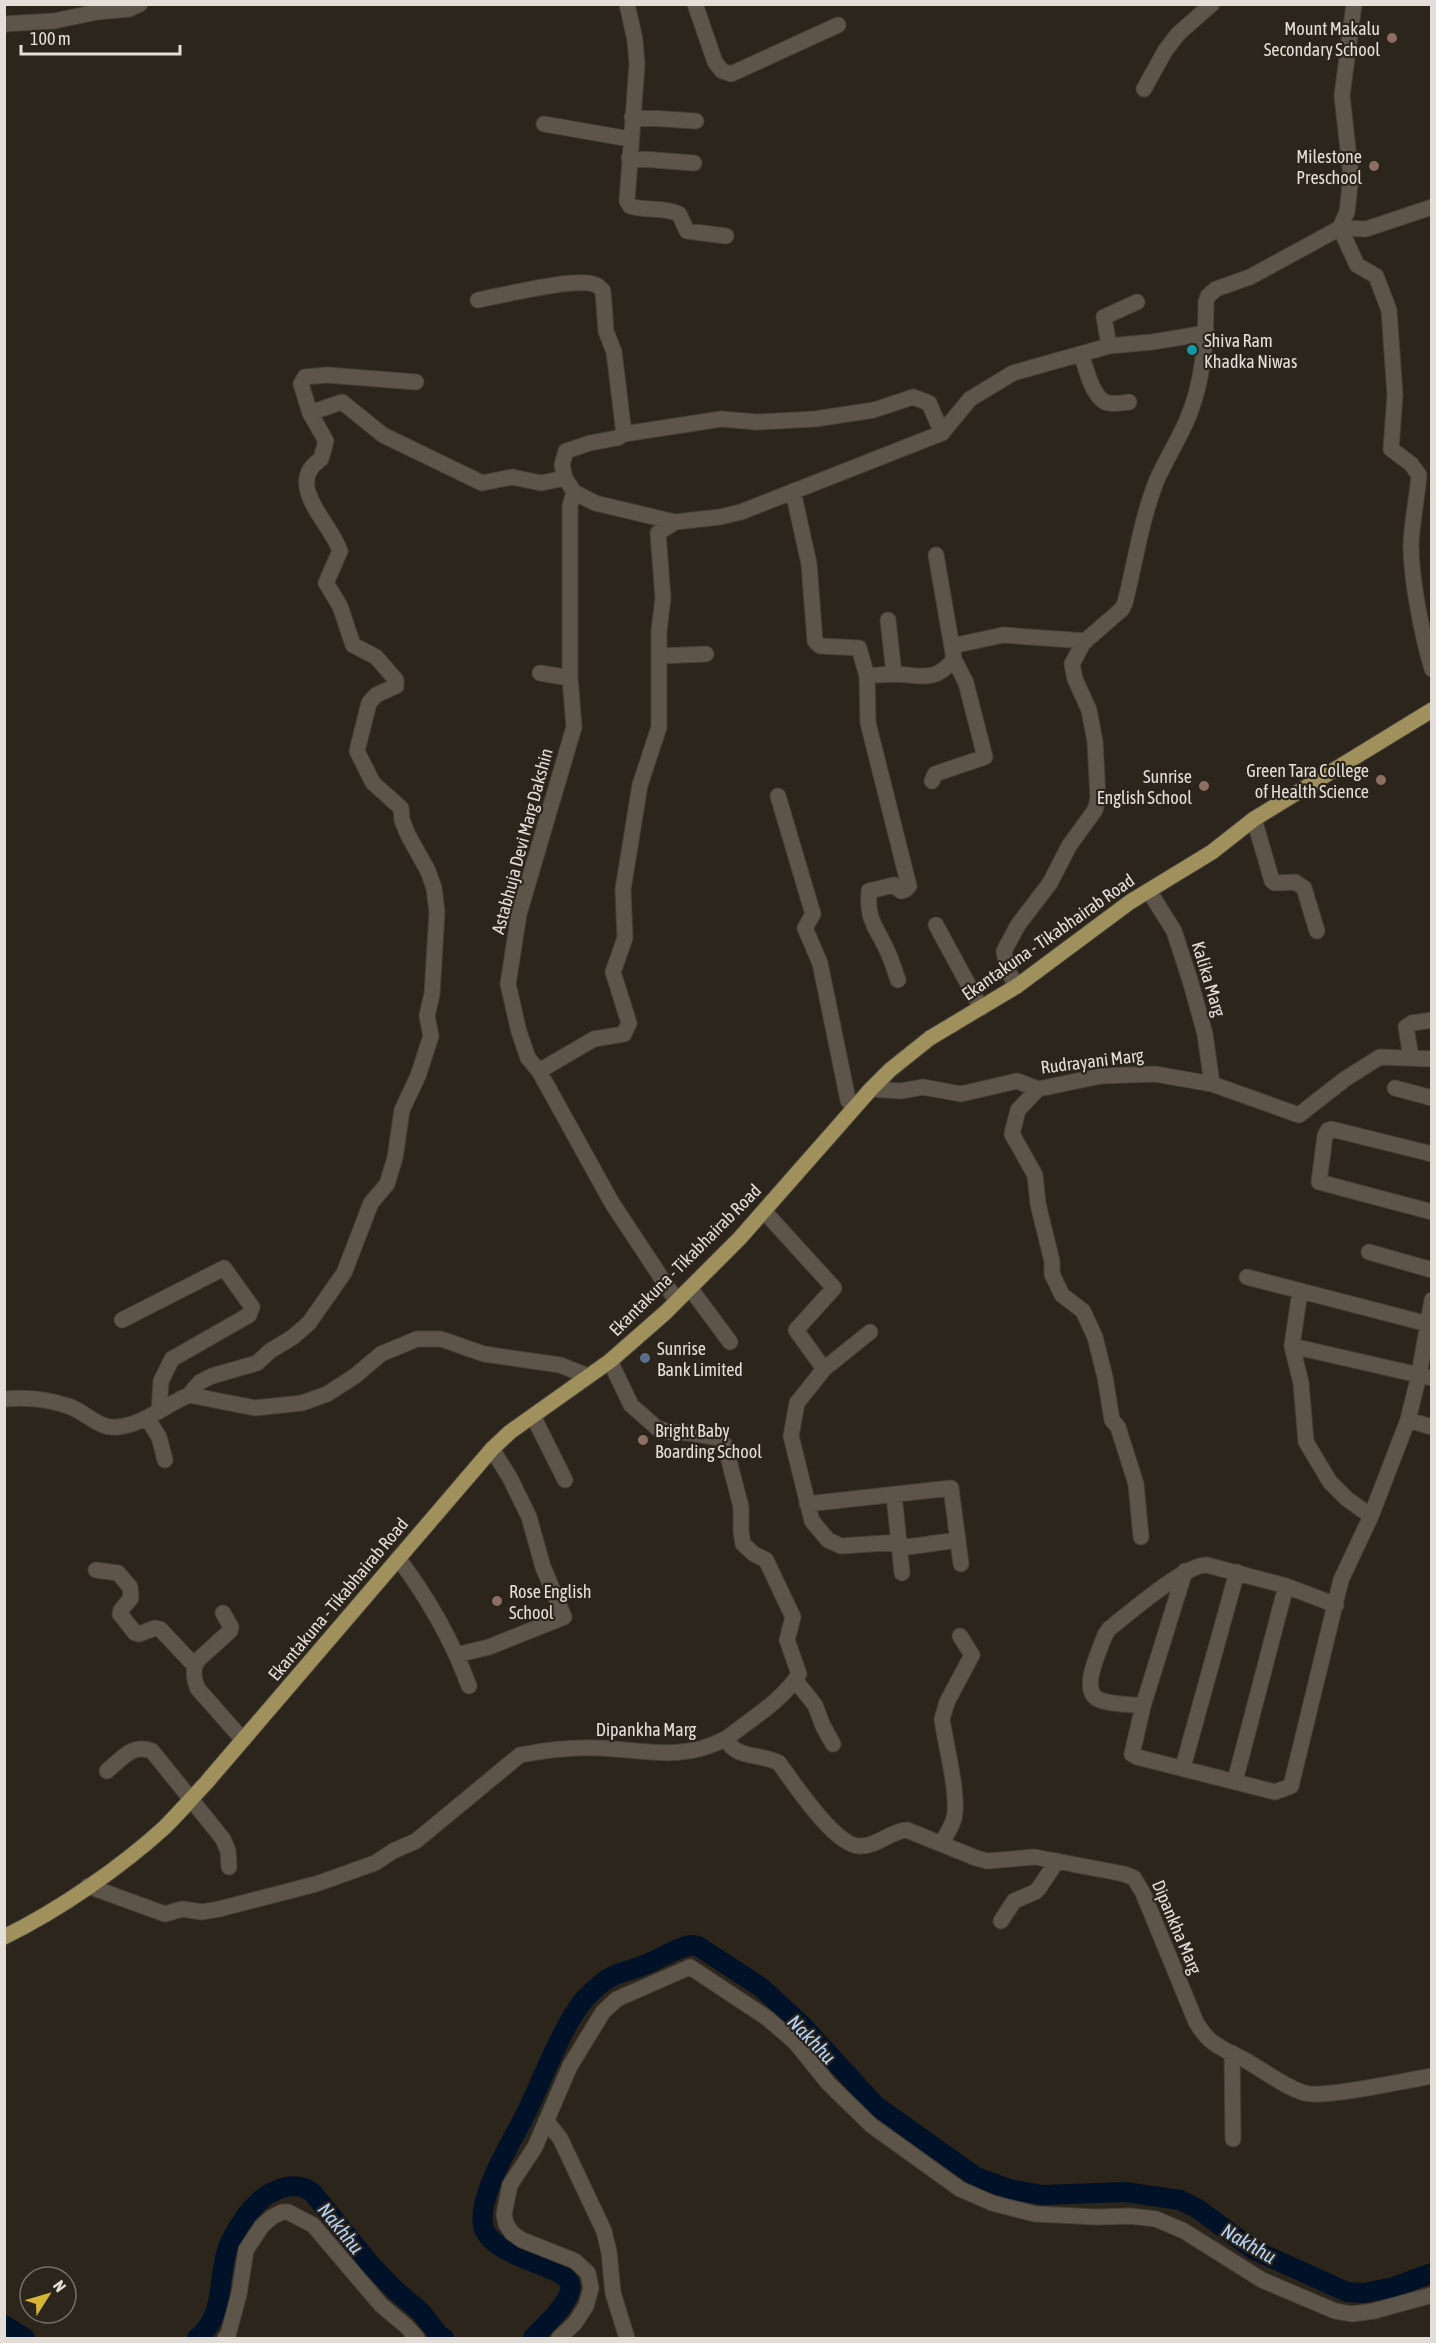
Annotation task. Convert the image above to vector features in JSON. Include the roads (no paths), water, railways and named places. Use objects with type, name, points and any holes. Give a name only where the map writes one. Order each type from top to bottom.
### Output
[{"type":"main road","name":"Ekantakuna - Tikabhairab Road","points":[[4,1938],[88,1887],[166,1826],[243,1740],[492,1449],[510,1432],[610,1361],[690,1288],[764,1211],[853,1108],[890,1070],[930,1038],[1017,986],[1130,902],[1212,852],[1254,819],[1431,710]]},
{"type":"street","points":[[4,24],[54,21],[97,12],[129,9],[140,4]]},
{"type":"street","points":[[627,4],[635,40],[637,64],[627,201],[630,206],[671,210],[679,214],[687,231],[726,236]]},
{"type":"street","points":[[695,4],[715,62],[722,71],[731,74],[838,25]]},
{"type":"street","points":[[1143,89],[1178,33],[1212,4]]},
{"type":"street","points":[[1354,4],[1342,96],[1351,176],[1347,212],[1340,228],[1357,265],[1376,276],[1389,310],[1395,395],[1391,449],[1425,473],[1412,545],[1421,618],[1431,669]]},
{"type":"street","points":[[633,117],[696,121]]},
{"type":"street","points":[[544,124],[630,139]]},
{"type":"street","points":[[629,158],[694,163]]},
{"type":"street","points":[[1017,986],[1007,970],[1004,951],[1018,925],[1050,883],[1069,846],[1095,810],[1098,799],[1095,741],[1089,710],[1075,679],[1072,664],[1077,652],[1086,641],[1122,609],[1125,603],[1149,502],[1164,465],[1189,417],[1205,350],[1208,296],[1216,289],[1250,277],[1340,228],[1366,229],[1431,207]]},
{"type":"street","points":[[478,300],[578,283],[596,285],[603,291],[606,331],[614,352],[624,434]]},
{"type":"street","points":[[1109,345],[1104,317],[1137,302]]},
{"type":"street","points":[[942,433],[929,403],[913,397],[874,410],[815,419],[757,422],[721,419],[624,434],[566,451],[562,465],[564,478],[574,492],[595,503],[675,522],[720,517],[741,512],[942,433],[970,399],[1013,373],[1109,345],[1152,342],[1207,333]]},
{"type":"street","points":[[1081,354],[1099,397],[1105,402],[1114,404],[1129,402]]},
{"type":"street","points":[[4,1399],[28,1397],[70,1406],[92,1420],[115,1428],[136,1424],[189,1395],[200,1382],[212,1376],[257,1363],[270,1351],[300,1331],[324,1304],[344,1274],[372,1203],[387,1184],[395,1158],[402,1110],[418,1076],[431,1036],[427,1016],[432,994],[437,912],[434,888],[428,871],[402,820],[401,808],[373,783],[357,751],[369,703],[376,695],[396,686],[396,680],[376,657],[353,645],[340,606],[326,583],[340,551],[311,502],[306,479],[310,466],[321,459],[326,441],[310,413],[301,384],[305,377],[327,375],[416,382]]},
{"type":"street","points":[[310,413],[342,402],[383,435],[482,483],[512,477],[541,483],[564,478]]},
{"type":"street","points":[[793,491],[809,564],[815,642],[820,646],[860,648],[867,676],[868,723],[909,886],[901,891],[894,885],[869,891],[869,918],[884,944],[898,980]]},
{"type":"street","name":"Astabhuja Devi Marg Dakshin","points":[[574,492],[570,506],[570,678],[574,727],[546,829],[519,914],[508,984],[519,1032],[528,1058],[539,1071],[612,1203],[676,1300]]},
{"type":"street","points":[[539,1071],[594,1040],[624,1034],[628,1023],[613,972],[625,938],[623,890],[640,785],[659,727],[660,631],[663,598],[658,533],[675,522]]},
{"type":"street","points":[[932,781],[935,774],[985,757],[966,683],[953,653],[936,555]]},
{"type":"street","points":[[888,620],[894,674]]},
{"type":"street","points":[[867,676],[894,674],[928,677],[938,675],[947,669],[953,653],[1003,635],[1086,641]]},
{"type":"street","points":[[661,656],[706,654]]},
{"type":"street","points":[[540,673],[570,678]]},
{"type":"street","points":[[778,796],[813,914],[805,928],[820,963],[848,1101],[853,1108]]},
{"type":"street","points":[[1254,819],[1272,880],[1275,884],[1294,882],[1304,888],[1317,931]]},
{"type":"street","name":"Kalika Marg","points":[[1149,891],[1174,932],[1190,980],[1205,1034],[1212,1084]]},
{"type":"street","points":[[936,925],[981,1008]]},
{"type":"street","points":[[1431,1020],[1412,1023],[1406,1027],[1411,1057],[1431,1059]]},
{"type":"street","name":"Rudrayani Marg","points":[[871,1089],[901,1090],[923,1087],[961,1094],[1017,1081],[1038,1089],[1101,1076],[1155,1074],[1212,1084],[1299,1115],[1345,1079],[1380,1057],[1411,1057]]},
{"type":"street","points":[[1395,1088],[1431,1098]]},
{"type":"street","points":[[1038,1089],[1018,1110],[1012,1134],[1035,1175],[1038,1204],[1052,1261],[1052,1274],[1062,1295],[1083,1311],[1095,1338],[1105,1377],[1112,1420],[1118,1426],[1136,1484],[1141,1537]]},
{"type":"street","points":[[1431,1154],[1331,1129],[1325,1136],[1319,1182],[1431,1212]]},
{"type":"street","points":[[764,1211],[834,1288],[796,1330],[824,1369]]},
{"type":"street","points":[[1369,1252],[1431,1270]]},
{"type":"street","points":[[122,1320],[224,1268],[252,1307],[249,1315],[172,1359],[161,1381],[153,1414],[165,1460]]},
{"type":"street","points":[[1247,1277],[1429,1324]]},
{"type":"street","points":[[690,1288],[730,1342]]},
{"type":"street","points":[[1300,1291],[1292,1346],[1301,1383],[1306,1442],[1330,1482],[1371,1516]]},
{"type":"street","points":[[1185,1571],[1143,1706],[1132,1754],[1275,1792],[1291,1786],[1341,1580],[1371,1516],[1425,1376],[1431,1300]]},
{"type":"street","points":[[870,1332],[824,1369],[797,1403],[791,1436],[812,1521],[828,1540],[841,1546],[900,1545],[958,1540]]},
{"type":"street","points":[[189,1395],[255,1408],[302,1403],[327,1395],[381,1354],[417,1339],[441,1339],[484,1354],[560,1365],[588,1376]]},
{"type":"street","points":[[1292,1346],[1425,1376]]},
{"type":"street","points":[[610,1361],[632,1405],[657,1428],[670,1432],[689,1432],[719,1438],[725,1445],[741,1508],[743,1544],[754,1554],[766,1560],[793,1617],[787,1640],[799,1674],[782,1694],[727,1738]]},
{"type":"street","points":[[533,1416],[565,1480]]},
{"type":"street","points":[[1408,1420],[1431,1427]]},
{"type":"street","points":[[456,1655],[489,1647],[564,1617],[543,1567],[529,1517],[510,1478],[492,1449]]},
{"type":"street","points":[[807,1504],[951,1488],[961,1564]]},
{"type":"street","points":[[894,1494],[902,1573]]},
{"type":"street","points":[[398,1558],[422,1590],[456,1655],[469,1686]]},
{"type":"street","points":[[1143,1706],[1100,1700],[1094,1696],[1089,1682],[1109,1629],[1185,1571],[1200,1564],[1237,1572],[1286,1586],[1336,1605]]},
{"type":"street","points":[[96,1570],[118,1573],[130,1587],[131,1598],[120,1614],[135,1633],[160,1629],[194,1665],[194,1681],[198,1689],[243,1740]]},
{"type":"street","points":[[1183,1767],[1237,1572]]},
{"type":"street","points":[[1235,1781],[1286,1586]]},
{"type":"street","points":[[194,1665],[230,1631],[231,1627],[223,1612]]},
{"type":"street","points":[[942,1842],[951,1827],[955,1814],[942,1719],[944,1708],[972,1655],[960,1636]]},
{"type":"street","points":[[795,1680],[815,1705],[833,1744]]},
{"type":"street","name":"Dipankha Marg","points":[[88,1887],[165,1914],[182,1909],[202,1912],[219,1909],[316,1884],[375,1863],[393,1851],[416,1841],[520,1755],[542,1751],[599,1748],[690,1753],[709,1748],[727,1738],[732,1747],[744,1753],[771,1758],[779,1763],[814,1812],[842,1837],[857,1846],[871,1844],[898,1830],[907,1830],[942,1842],[976,1858],[987,1860],[1035,1857],[1124,1874],[1134,1878],[1143,1893],[1196,2022],[1204,2036],[1214,2045],[1303,2093],[1311,2095],[1431,2076]]},
{"type":"street","points":[[107,1771],[136,1748],[152,1751],[223,1839],[228,1851],[229,1867]]},
{"type":"street","points":[[1001,1921],[1014,1901],[1039,1888],[1058,1861]]},
{"type":"street","points":[[559,2338],[575,2323],[586,2306],[591,2288],[588,2273],[575,2261],[522,2240],[512,2233],[506,2224],[504,2214],[510,2185],[535,2146],[570,2066],[603,2012],[617,2000],[690,1967],[767,2018],[795,2042],[828,2083],[871,2125],[960,2189],[992,2203],[1035,2214],[1130,2216],[1156,2219],[1184,2231],[1262,2280],[1335,2311],[1352,2314],[1374,2311],[1431,2295]]},
{"type":"street","points":[[1232,2053],[1233,2139]]},
{"type":"street","points":[[546,2121],[560,2138],[604,2231],[609,2252],[613,2293],[627,2338]]},
{"type":"street","points":[[225,2338],[228,2335],[239,2294],[246,2250],[262,2226],[276,2214],[282,2212],[295,2214],[313,2225],[381,2305],[417,2338]]},
{"type":"waterway","name":"Nakhhu","points":[[533,2338],[563,2305],[570,2290],[570,2284],[565,2277],[515,2255],[491,2239],[484,2229],[482,2217],[492,2180],[560,2039],[583,2001],[612,1976],[690,1945],[698,1946],[762,1988],[801,2024],[876,2106],[976,2177],[1009,2189],[1042,2195],[1125,2192],[1180,2200],[1198,2209],[1254,2250],[1347,2292],[1364,2293],[1394,2287],[1432,2273]]},
{"type":"waterway","name":"Nakhhu","points":[[197,2338],[212,2321],[219,2299],[226,2254],[238,2227],[264,2197],[290,2186],[312,2192],[371,2265],[421,2312],[444,2338]]},
{"type":"waterway","name":"Nakhhu","points":[[4,2325],[25,2338]]},
{"type":"place","name":"Mount Makalu Secondary School","points":[[1392,38]]},
{"type":"place","name":"Milestone Preschool","points":[[1374,166]]},
{"type":"place","name":"Shiva Ram Khadka Niwas","points":[[1192,350]]},
{"type":"place","name":"Green Tara College of Health Science","points":[[1381,780]]},
{"type":"place","name":"Sunrise English School","points":[[1204,786]]},
{"type":"place","name":"Sunrise Bank Limited","points":[[645,1358]]},
{"type":"place","name":"Bright Baby Boarding School","points":[[643,1440]]},
{"type":"place","name":"Rose English School","points":[[497,1601]]}]
